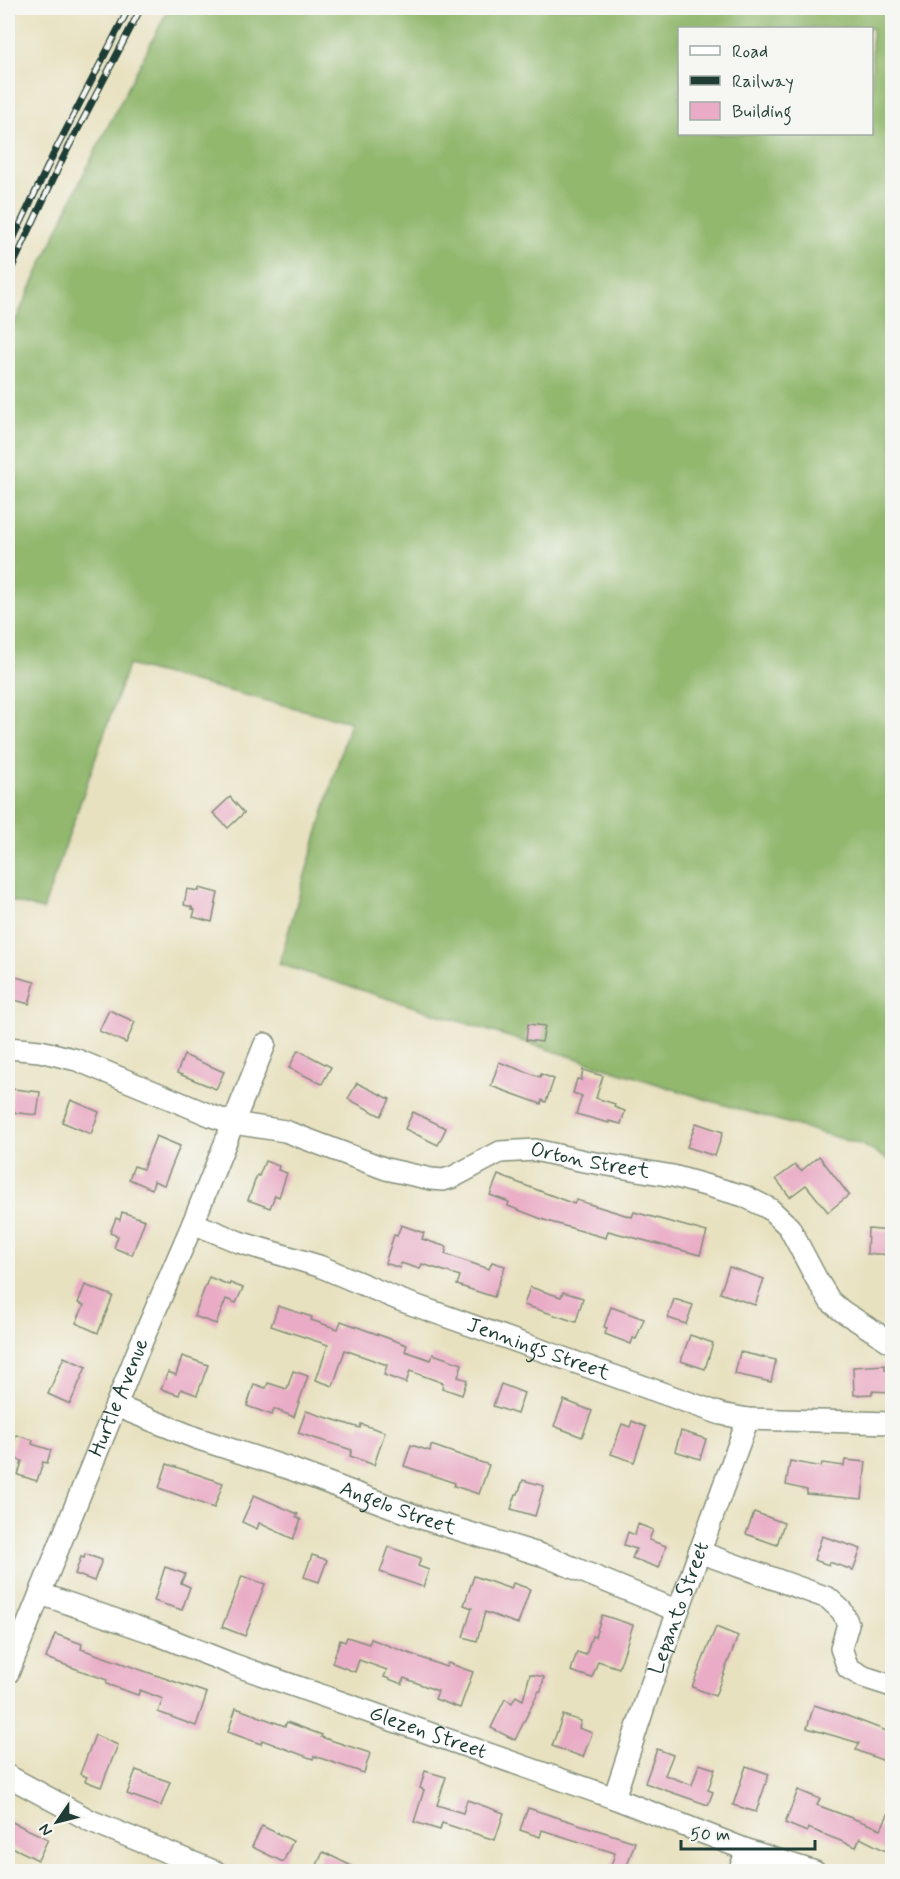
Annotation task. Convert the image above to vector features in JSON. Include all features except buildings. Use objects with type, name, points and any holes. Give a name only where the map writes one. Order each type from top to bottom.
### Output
[{"type":"street","name":"Hurtle Avenue","points":[[8,1673],[265,1044]]},
{"type":"street","name":"Orton Street","points":[[8,1048],[40,1051],[77,1060],[233,1123],[285,1131],[386,1169],[431,1179],[443,1180],[453,1177],[500,1152],[535,1150],[673,1176],[744,1196],[770,1209],[789,1227],[830,1301],[892,1343]]},
{"type":"street","name":"Jennings Street","points":[[193,1223],[239,1242],[318,1266],[400,1300],[721,1413],[748,1419],[892,1424]]},
{"type":"street","name":"Angelo Street","points":[[116,1406],[196,1438],[288,1468],[427,1520],[545,1556],[678,1611]]},
{"type":"street","name":"Lepanto Street","points":[[614,1798],[649,1691],[748,1419]]},
{"type":"street","points":[[699,1552],[828,1598],[837,1605],[848,1624],[841,1648],[848,1668],[864,1677],[892,1686]]},
{"type":"street","name":"Glezen Street","points":[[40,1594],[614,1798],[747,1850],[815,1872]]},
{"type":"street","points":[[8,1776],[100,1825],[216,1872]]},
{"type":"street","points":[[739,1872],[747,1850]]},
{"type":"green space","points":[[169,8],[892,8],[892,1162],[863,1145],[711,1101],[279,964],[350,722],[128,665],[43,910],[8,900],[8,337],[83,175]]},
{"type":"railway","points":[[8,250],[53,155],[129,8]]},
{"type":"railway","points":[[8,276],[62,160],[141,8]]}]
